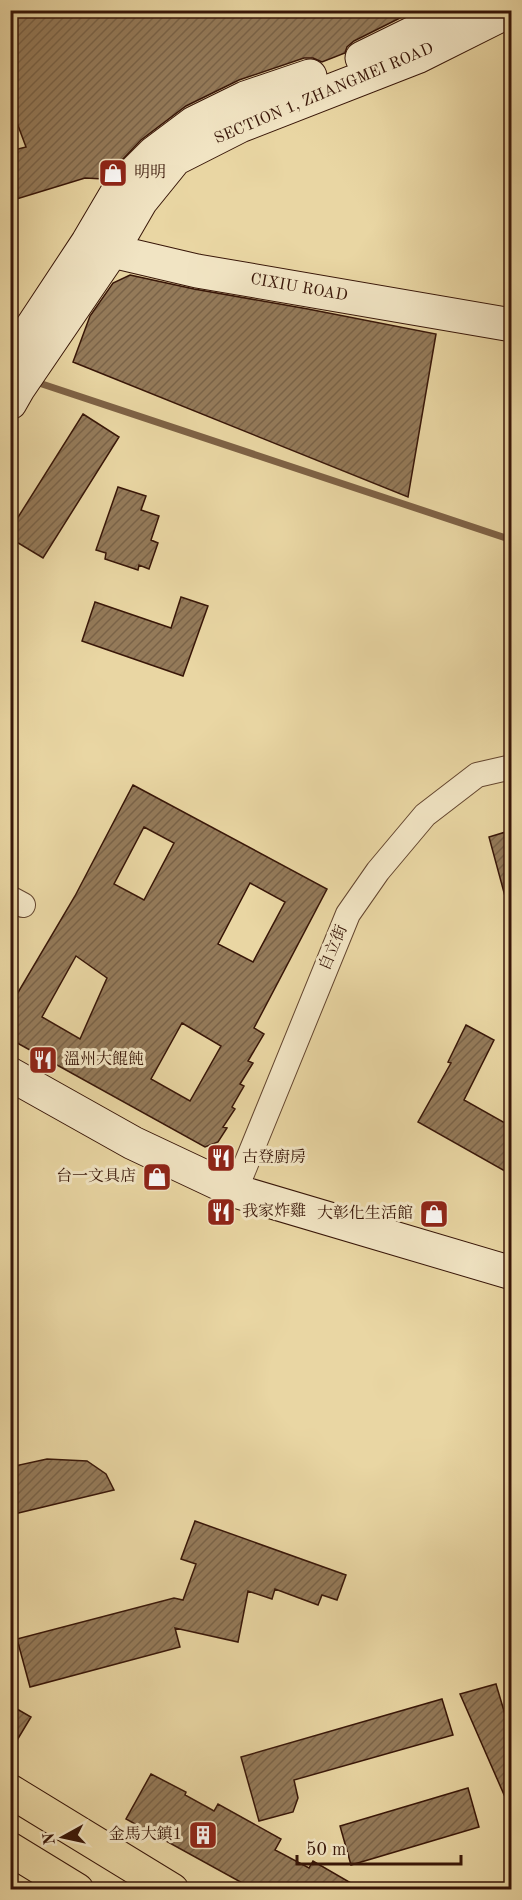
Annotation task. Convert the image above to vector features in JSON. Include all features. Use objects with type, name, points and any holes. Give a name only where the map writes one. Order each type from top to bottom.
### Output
[{"type":"main road","points":[[10,1791],[172,1890]]},
{"type":"main road","points":[[10,1849],[78,1890]]},
{"type":"street","name":"SECTION 1, ZHANGMEI ROAD","points":[[100,247],[121,186],[154,153],[194,123],[245,98],[358,60],[460,10]]},
{"type":"street","name":"SECTION 1, ZHANGMEI ROAD","points":[[12,385],[100,247],[175,159],[240,126],[417,57],[511,11]]},
{"type":"street","name":"CIXIU ROAD","points":[[100,247],[197,271],[512,325]]},
{"type":"street","name":"自立街","points":[[235,1191],[348,914],[378,871],[425,815],[477,774],[512,767]]},
{"type":"street","points":[[10,1074],[133,1143],[235,1191],[512,1273]]},
{"type":"building","points":[[10,10],[416,10],[354,41],[347,47],[345,53],[322,62],[313,58],[304,58],[239,80],[186,106],[141,140],[104,179],[85,178],[10,201],[10,151],[26,147],[10,104]]},
{"type":"building","points":[[130,275],[436,334],[408,497],[73,362],[90,316],[113,283]]},
{"type":"building","points":[[83,414],[119,437],[43,558],[10,538],[10,530]]},
{"type":"building","points":[[118,487],[146,496],[141,510],[159,516],[151,540],[158,543],[149,569],[139,565],[138,570],[105,559],[106,553],[96,550]]},
{"type":"building","points":[[181,597],[208,606],[183,676],[82,641],[95,602],[171,628]]},
{"type":"building","points":[[133,785],[327,889],[254,1028],[264,1034],[248,1061],[253,1063],[240,1084],[244,1086],[232,1107],[235,1109],[223,1127],[227,1128],[218,1142],[205,1147],[10,1039],[10,1006],[75,896]],"holes":[[[144,827],[174,843],[144,900],[114,884]],[[250,883],[285,902],[253,962],[218,944]],[[76,956],[107,978],[80,1039],[42,1017]],[[182,1023],[221,1046],[190,1101],[151,1079]]]},
{"type":"building","points":[[512,830],[512,899],[506,900],[489,837]]},
{"type":"building","points":[[466,1025],[494,1040],[464,1100],[512,1127],[512,1175],[418,1122],[451,1063],[448,1062]]},
{"type":"building","points":[[47,1459],[87,1461],[106,1474],[114,1490],[10,1515],[10,1467]]},
{"type":"building","points":[[195,1521],[346,1575],[337,1600],[322,1595],[318,1605],[275,1589],[272,1599],[248,1591],[238,1642],[175,1628],[180,1647],[30,1687],[17,1639],[174,1598],[183,1600],[196,1564],[181,1559]]},
{"type":"building","points":[[496,1684],[512,1738],[512,1813],[460,1694]]},
{"type":"building","points":[[442,1699],[453,1735],[294,1780],[298,1798],[293,1812],[259,1821],[241,1757]]},
{"type":"building","points":[[10,1705],[31,1717],[10,1752]]},
{"type":"building","name":"金馬大鎮1","points":[[151,1774],[186,1792],[185,1795],[214,1811],[218,1804],[281,1839],[275,1850],[309,1868],[313,1861],[363,1890],[255,1890],[126,1819]]},
{"type":"building","points":[[468,1788],[479,1827],[351,1865],[340,1826]]},
{"type":"waterway","points":[[33,381],[512,540]]},
{"type":"place","name":"明明","points":[[113,173]]},
{"type":"place","name":"溫州大餛飩","points":[[43,1060]]},
{"type":"place","name":"古登廚房","points":[[221,1158]]},
{"type":"place","name":"台一文具店","points":[[157,1177]]},
{"type":"place","name":"我家炸雞","points":[[221,1212]]},
{"type":"place","name":"大彰化生活館","points":[[434,1214]]},
{"type":"place","name":"金馬大鎮1","points":[[203,1835]]}]
